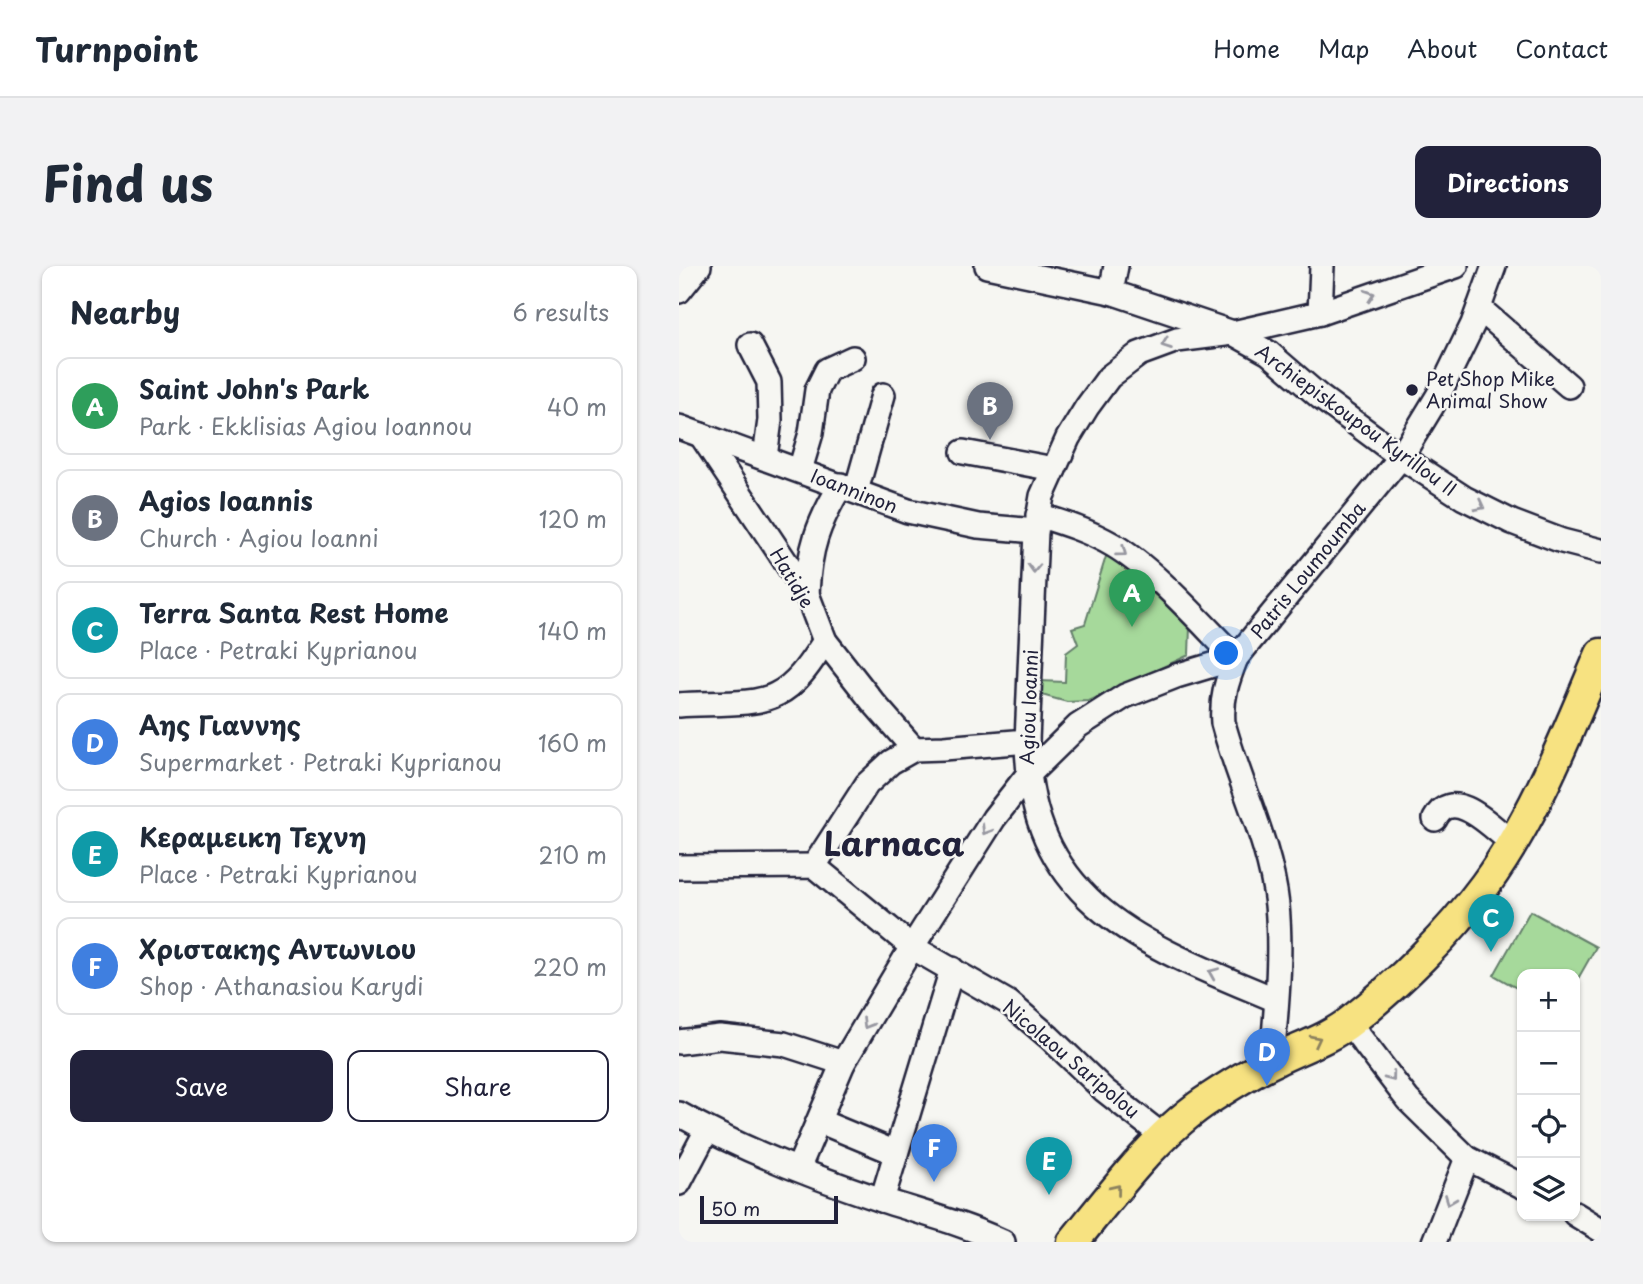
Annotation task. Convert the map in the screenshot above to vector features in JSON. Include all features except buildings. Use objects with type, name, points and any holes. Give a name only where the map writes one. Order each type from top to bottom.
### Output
[{"type":"main road","points":[[1073,1242],[1125,1178],[1164,1137],[1209,1099],[1272,1061],[1349,1023],[1418,960],[1461,916],[1486,884],[1512,843],[1552,768],[1601,654]]},
{"type":"street","points":[[679,291],[699,266]]},
{"type":"street","name":"Archiepiskoupou Kyrillou II","points":[[987,266],[1111,292],[1234,333],[1269,353],[1320,397],[1401,457],[1464,498],[1512,522],[1562,541],[1601,551]]},
{"type":"street","points":[[1111,292],[1116,266]]},
{"type":"street","points":[[1320,313],[1322,266]]},
{"type":"street","name":"Agiou Ioanni","points":[[798,1169],[843,1063],[912,947],[994,818],[1027,776],[1037,523],[1042,496],[1068,438],[1087,407],[1109,377],[1139,354],[1177,340],[1234,333],[1320,313],[1456,266]]},
{"type":"street","name":"Patris Loumoumba","points":[[1272,1061],[1279,950],[1276,903],[1267,857],[1223,723],[1221,702],[1236,657],[1401,457],[1438,396],[1479,308],[1494,266]]},
{"type":"street","points":[[1479,308],[1569,386]]},
{"type":"street","points":[[750,345],[769,382],[770,420],[765,457]]},
{"type":"street","points":[[800,470],[811,433],[817,390],[827,370],[853,358]]},
{"type":"street","points":[[807,594],[808,562],[816,533],[849,488],[883,395]]},
{"type":"street","name":"Ioanninon","points":[[679,426],[908,511],[978,526],[1037,523],[1075,527],[1115,546],[1143,568],[1236,657]]},
{"type":"street","name":"Hatidje","points":[[701,435],[807,594],[825,641],[914,749]]},
{"type":"street","points":[[963,452],[1054,469]]},
{"type":"street","points":[[679,705],[747,701],[776,695],[793,683],[825,641]]},
{"type":"street","points":[[1236,657],[1175,676],[1125,696],[1078,726],[1027,776],[1039,823],[1045,835],[1063,869],[1095,906],[1137,936],[1203,969],[1276,1000]]},
{"type":"street","points":[[679,867],[814,866],[867,785],[891,762],[914,749],[1027,741]]},
{"type":"street","points":[[1435,819],[1439,810],[1445,806],[1467,808],[1512,843]]},
{"type":"street","name":"Nicolaou Saripolou","points":[[814,866],[912,947],[1009,1003],[1104,1090],[1164,1137]]},
{"type":"street","points":[[882,1200],[952,970]]},
{"type":"street","points":[[1349,1023],[1408,1100],[1467,1158],[1517,1183]]},
{"type":"street","points":[[679,1042],[720,1037],[783,1044],[843,1063]]},
{"type":"street","points":[[679,1114],[708,1130],[798,1169],[882,1200],[963,1224],[1003,1242]]},
{"type":"street","points":[[819,1121],[896,1153]]},
{"type":"street","points":[[679,1183],[708,1130]]},
{"type":"street","points":[[1434,1242],[1467,1158]]},
{"type":"street","points":[[1580,1216],[1601,1230]]},
{"type":"green space","points":[[1108,550],[1190,626],[1189,655],[1089,701],[1067,702],[1038,694],[1040,681],[1065,682],[1066,653],[1078,644],[1072,628],[1085,624]]},
{"type":"green space","points":[[1530,911],[1596,947],[1580,975],[1580,969],[1517,969],[1517,988],[1494,975]]},
{"type":"place","name":"Pet Shop Mike Animal Show","points":[[1412,390]]},
{"type":"place","name":"Agios Ioannis","points":[[990,440]]},
{"type":"place","name":"Saint John's Park","points":[[1132,627]]},
{"type":"place","name":"Terra Santa Rest Home","points":[[1491,952]]},
{"type":"place","name":"Αης Γιαννης","points":[[1267,1086]]},
{"type":"place","name":"Χριστακης Αντωνιου","points":[[934,1182]]},
{"type":"place","name":"Κεραμεικη Τεχνη","points":[[1049,1195]]},
{"type":"district","name":"Larnaca","points":[[894,844]]}]
